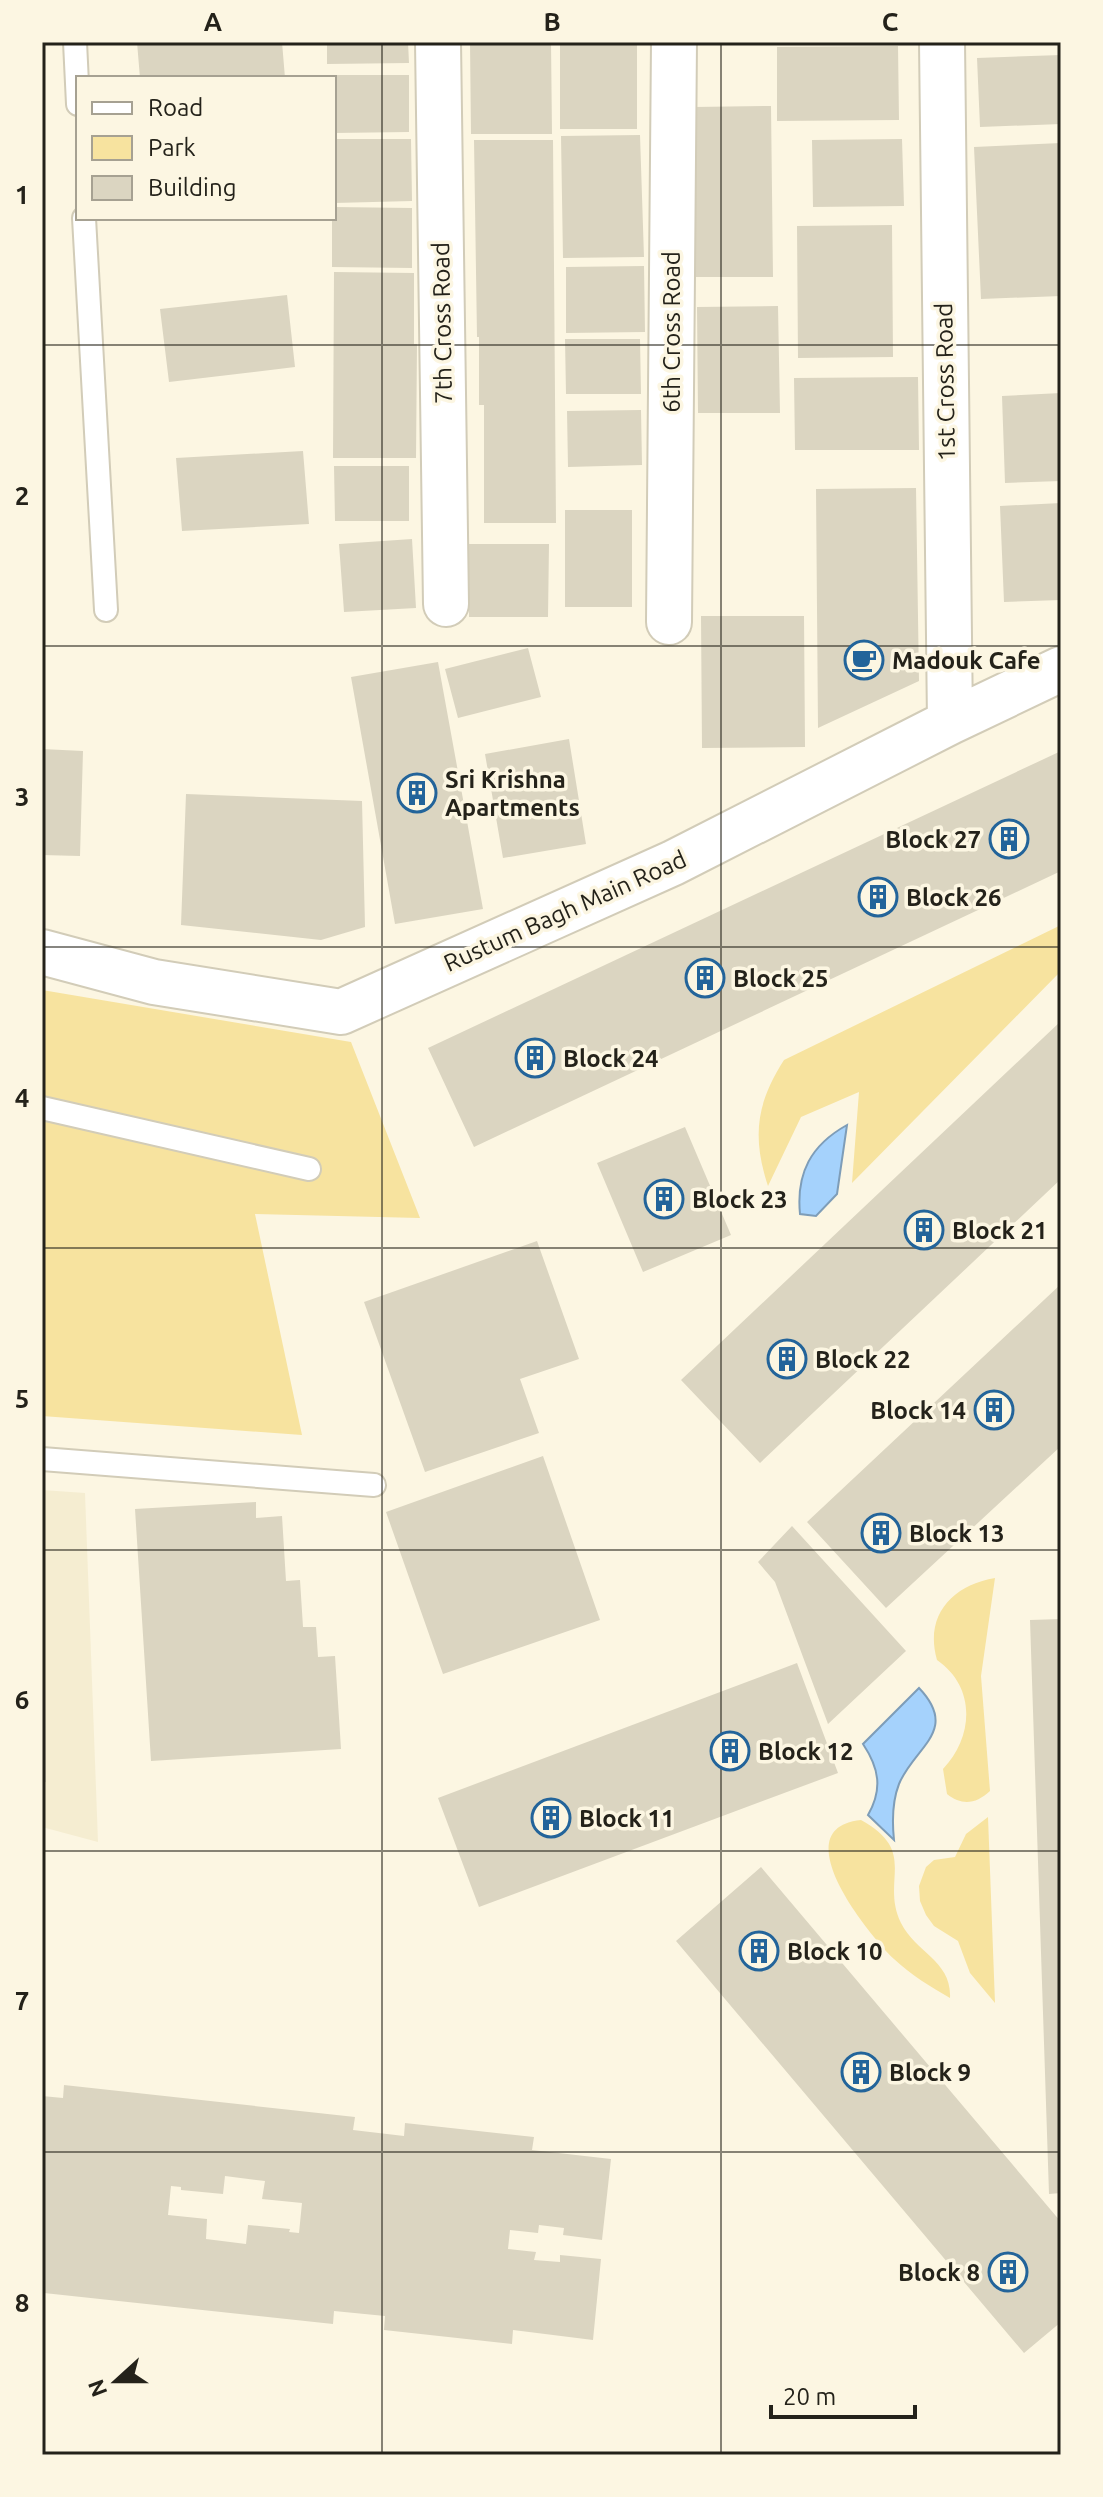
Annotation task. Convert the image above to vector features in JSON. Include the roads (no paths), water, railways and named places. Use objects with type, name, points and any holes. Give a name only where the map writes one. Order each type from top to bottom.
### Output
[{"type":"street","name":"7th Cross Road","points":[[438,42],[446,604]]},
{"type":"street","name":"6th Cross Road","points":[[669,622],[674,42]]},
{"type":"street","name":"1st Cross Road","points":[[942,42],[950,722]]},
{"type":"street","name":"Rustum Bagh Main Road","points":[[42,952],[154,982],[341,1012],[673,863],[1061,669]]},
{"type":"lane","points":[[75,42],[77,76]]},
{"type":"lane","points":[[84,220],[106,610]]},
{"type":"lane","points":[[42,1108],[309,1169]]},
{"type":"lane","points":[[42,1459],[374,1485]]},
{"type":"water","points":[[847,1125],[837,1194],[816,1216],[800,1214],[801,1186],[808,1162],[824,1142]]},
{"type":"water","points":[[919,1688],[931,1703],[935,1728],[899,1784],[893,1812],[894,1840],[868,1815],[876,1796],[877,1779],[873,1762],[863,1744]]},
{"type":"place","name":"Madouk Cafe","points":[[864,660]]},
{"type":"place","name":"Sri Krishna Apartments","points":[[417,793]]},
{"type":"place","name":"Block 27","points":[[1009,839]]},
{"type":"place","name":"Block 26","points":[[878,897]]},
{"type":"place","name":"Block 25","points":[[705,978]]},
{"type":"place","name":"Block 24","points":[[535,1058]]},
{"type":"place","name":"Block 23","points":[[664,1199]]},
{"type":"place","name":"Block 21","points":[[924,1230]]},
{"type":"place","name":"Block 22","points":[[787,1359]]},
{"type":"place","name":"Block 14","points":[[994,1410]]},
{"type":"place","name":"Block 13","points":[[881,1533]]},
{"type":"place","name":"Block 12","points":[[730,1751]]},
{"type":"place","name":"Block 11","points":[[551,1818]]},
{"type":"place","name":"Block 10","points":[[759,1951]]},
{"type":"place","name":"Block 9","points":[[861,2072]]},
{"type":"place","name":"Block 8","points":[[1008,2272]]}]
